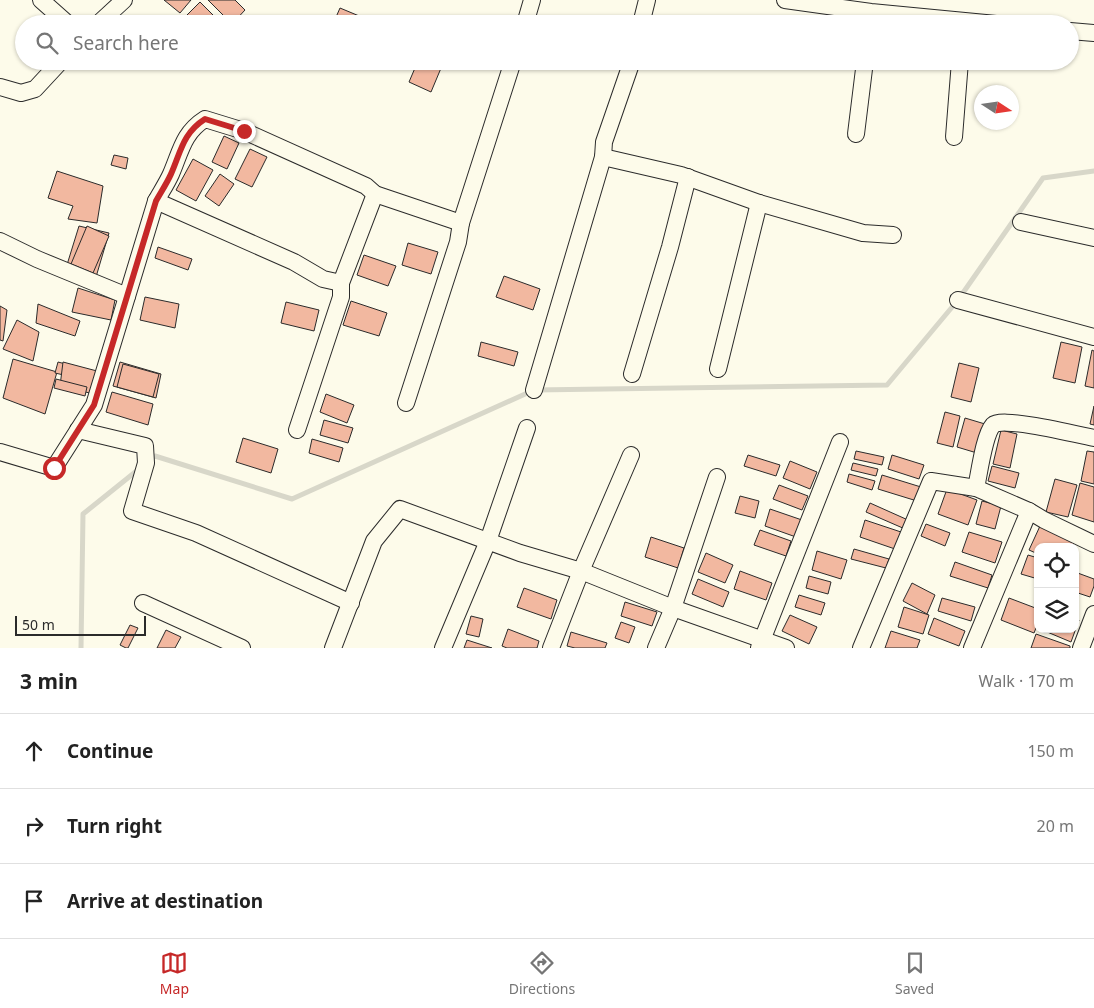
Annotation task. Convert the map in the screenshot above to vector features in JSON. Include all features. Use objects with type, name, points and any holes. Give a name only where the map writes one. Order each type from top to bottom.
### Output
[{"type":"street","points":[[42,0],[58,15]]},
{"type":"street","points":[[108,15],[124,0]]},
{"type":"street","points":[[528,15],[532,0]]},
{"type":"street","points":[[643,15],[647,0]]},
{"type":"street","points":[[785,0],[857,15]]},
{"type":"street","points":[[1079,32],[1094,33]]},
{"type":"street","points":[[0,87],[21,93],[35,89],[53,70]]},
{"type":"street","points":[[406,403],[458,242],[461,222],[510,70]]},
{"type":"street","points":[[534,390],[604,157],[604,142],[629,70]]},
{"type":"street","points":[[856,134],[864,70]]},
{"type":"street","points":[[954,137],[959,70]]},
{"type":"street","points":[[0,452],[54,468],[94,405],[156,201],[172,173],[185,138],[195,125],[205,119],[244,131],[366,186],[375,194],[461,222]]},
{"type":"street","points":[[604,157],[688,177],[759,203],[863,233],[892,235]]},
{"type":"street","points":[[632,374],[670,247],[688,177]]},
{"type":"street","points":[[297,430],[341,297],[341,283],[375,194]]},
{"type":"street","points":[[156,201],[294,262],[324,279],[341,283]]},
{"type":"street","points":[[718,369],[759,203]]},
{"type":"street","points":[[1021,222],[1094,238]]},
{"type":"street","points":[[0,241],[37,259],[127,296]]},
{"type":"street","points":[[958,300],[1094,337]]},
{"type":"street","points":[[976,488],[987,436],[992,426],[998,422],[1031,425],[1094,438]]},
{"type":"street","points":[[443,648],[488,541],[527,428]]},
{"type":"street","points":[[78,430],[145,446],[146,463],[132,511],[196,533],[351,603]]},
{"type":"street","points":[[761,644],[840,442]]},
{"type":"street","points":[[552,648],[581,571],[631,455]]},
{"type":"street","points":[[656,648],[673,608],[717,477]]},
{"type":"street","points":[[861,648],[931,481],[976,488],[1029,511],[1094,544]]},
{"type":"street","points":[[333,648],[374,541],[400,509],[520,553],[581,571],[761,644],[786,648]]},
{"type":"street","points":[[972,648],[1029,511]]},
{"type":"street","points":[[143,603],[242,648]]},
{"type":"street","points":[[1080,648],[1094,614]]},
{"type":"building","points":[[164,0],[191,0],[180,13]]},
{"type":"building","points":[[208,0],[235,0],[245,10],[240,15],[223,15]]},
{"type":"building","points":[[200,2],[213,15],[187,15]]},
{"type":"building","points":[[340,8],[357,15],[337,15]]},
{"type":"building","points":[[414,70],[440,70],[431,92],[409,82]]},
{"type":"building","points":[[224,136],[239,143],[227,169],[212,162]]},
{"type":"building","points":[[250,149],[267,157],[252,187],[235,179]]},
{"type":"building","points":[[114,155],[128,158],[126,169],[111,165]]},
{"type":"building","points":[[193,159],[213,170],[196,201],[176,190]]},
{"type":"building","points":[[57,171],[103,186],[97,223],[68,219],[73,206],[48,198]]},
{"type":"building","points":[[220,174],[234,184],[219,206],[205,196]]},
{"type":"building","points":[[79,226],[109,233],[96,277],[66,268]]},
{"type":"building","points":[[87,226],[109,236],[93,273],[71,264]]},
{"type":"building","points":[[408,243],[438,252],[431,274],[402,265]]},
{"type":"building","points":[[158,247],[192,259],[188,270],[155,258]]},
{"type":"building","points":[[364,255],[396,266],[388,286],[357,275]]},
{"type":"building","points":[[504,276],[540,289],[533,310],[496,297]]},
{"type":"building","points":[[78,288],[115,300],[111,320],[72,312]]},
{"type":"building","points":[[145,297],[179,304],[175,328],[140,320]]},
{"type":"building","points":[[351,301],[387,313],[379,336],[343,325]]},
{"type":"building","points":[[286,302],[319,310],[314,331],[281,323]]},
{"type":"building","points":[[38,304],[80,321],[75,336],[36,323]]},
{"type":"building","points":[[0,306],[7,310],[3,341],[0,340]]},
{"type":"building","points":[[17,320],[39,332],[33,361],[3,349]]},
{"type":"building","points":[[481,342],[518,352],[514,366],[478,356]]},
{"type":"building","points":[[1061,342],[1082,347],[1075,383],[1053,378]]},
{"type":"building","points":[[1092,350],[1094,351],[1094,388],[1085,386]]},
{"type":"building","points":[[13,359],[57,372],[45,414],[3,398]]},
{"type":"building","points":[[58,362],[92,371],[90,381],[55,373]]},
{"type":"building","points":[[63,362],[97,371],[94,394],[60,386]]},
{"type":"building","points":[[120,362],[161,374],[156,398],[113,386]]},
{"type":"building","points":[[959,363],[979,368],[971,402],[951,397]]},
{"type":"building","points":[[123,364],[159,374],[153,397],[117,387]]},
{"type":"building","points":[[56,379],[87,387],[85,396],[54,388]]},
{"type":"building","points":[[112,392],[153,404],[148,425],[106,412]]},
{"type":"building","points":[[326,394],[354,405],[347,423],[320,412]]},
{"type":"building","points":[[1094,406],[1094,425],[1090,424]]},
{"type":"building","points":[[945,412],[960,416],[953,447],[937,443]]},
{"type":"building","points":[[965,418],[985,424],[977,453],[957,447]]},
{"type":"building","points":[[324,420],[353,428],[348,443],[320,435]]},
{"type":"building","points":[[1001,430],[1017,434],[1010,468],[993,464]]},
{"type":"building","points":[[243,438],[278,449],[271,473],[236,462]]},
{"type":"building","points":[[312,439],[343,448],[339,462],[309,453]]},
{"type":"building","points":[[856,451],[884,457],[882,465],[854,459]]},
{"type":"building","points":[[1087,451],[1094,452],[1094,484],[1081,481]]},
{"type":"building","points":[[748,455],[780,465],[776,476],[744,466]]},
{"type":"building","points":[[892,455],[924,465],[919,479],[888,469]]},
{"type":"building","points":[[790,461],[817,472],[810,489],[783,478]]},
{"type":"building","points":[[853,463],[878,469],[876,476],[851,470]]},
{"type":"building","points":[[992,466],[1019,473],[1015,488],[988,481]]},
{"type":"building","points":[[849,474],[875,481],[872,490],[847,482]]},
{"type":"building","points":[[882,475],[921,487],[917,501],[878,489]]},
{"type":"building","points":[[1055,479],[1077,485],[1068,517],[1046,512]]},
{"type":"building","points":[[1080,483],[1094,487],[1094,522],[1072,515]]},
{"type":"building","points":[[779,485],[808,496],[802,510],[773,499]]},
{"type":"building","points":[[947,489],[977,500],[968,525],[938,514]]},
{"type":"building","points":[[740,496],[759,501],[755,518],[735,513]]},
{"type":"building","points":[[982,501],[1001,506],[995,529],[976,524]]},
{"type":"building","points":[[870,503],[908,520],[905,529],[866,512]]},
{"type":"building","points":[[770,509],[802,520],[796,537],[765,526]]},
{"type":"building","points":[[865,520],[901,532],[895,549],[860,537]]},
{"type":"building","points":[[926,524],[950,533],[945,546],[921,536]]},
{"type":"building","points":[[1040,526],[1074,542],[1034,543],[1034,552],[1029,550]]},
{"type":"building","points":[[760,530],[791,541],[786,556],[754,545]]},
{"type":"building","points":[[969,532],[1002,542],[995,563],[962,552]]},
{"type":"building","points":[[651,537],[684,548],[678,568],[645,557]]},
{"type":"building","points":[[854,549],[889,559],[886,568],[851,559]]},
{"type":"building","points":[[817,551],[847,560],[841,579],[812,570]]},
{"type":"building","points":[[706,553],[733,565],[725,583],[698,572]]},
{"type":"building","points":[[1028,555],[1034,557],[1034,578],[1021,574]]},
{"type":"building","points":[[955,562],[992,575],[988,588],[950,576]]},
{"type":"building","points":[[740,571],[772,583],[766,600],[734,589]]},
{"type":"building","points":[[1079,573],[1094,579],[1094,586],[1090,597],[1079,593]]},
{"type":"building","points":[[809,576],[831,582],[828,594],[806,588]]},
{"type":"building","points":[[698,579],[729,592],[723,607],[692,594]]},
{"type":"building","points":[[912,583],[935,595],[927,614],[903,601]]},
{"type":"building","points":[[524,588],[557,600],[551,619],[517,607]]},
{"type":"building","points":[[799,595],[825,603],[821,615],[795,607]]},
{"type":"building","points":[[942,598],[975,607],[971,621],[938,611]]},
{"type":"building","points":[[1009,598],[1034,607],[1034,633],[1001,620]]},
{"type":"building","points":[[625,602],[657,612],[652,626],[621,616]]},
{"type":"building","points":[[904,607],[929,615],[923,634],[898,627]]},
{"type":"building","points":[[790,615],[817,627],[809,644],[782,631]]},
{"type":"building","points":[[471,616],[483,619],[479,637],[466,634]]},
{"type":"building","points":[[934,618],[965,631],[959,646],[928,634]]},
{"type":"building","points":[[621,622],[635,627],[629,643],[615,638]]},
{"type":"building","points":[[130,625],[138,628],[128,648],[126,648],[120,645]]},
{"type":"building","points":[[508,629],[539,641],[537,648],[507,648],[502,646]]},
{"type":"building","points":[[166,630],[181,637],[175,648],[157,648]]},
{"type":"building","points":[[891,631],[920,640],[917,648],[885,648]]},
{"type":"building","points":[[571,632],[607,643],[605,648],[575,648],[567,646]]},
{"type":"building","points":[[1050,633],[1074,633],[1071,642]]},
{"type":"building","points":[[1036,634],[1070,646],[1070,648],[1031,648]]},
{"type":"building","points":[[467,640],[492,648],[464,648]]},
{"type":"waterway","points":[[149,460],[155,456],[292,499],[534,390],[887,385],[958,300],[1043,178],[1094,171]]},
{"type":"waterway","points":[[81,648],[83,514],[139,469]]},
{"type":"route","points":[[54,468],[94,405],[156,201],[172,173],[185,138],[195,125],[205,119],[244,131]]}]
